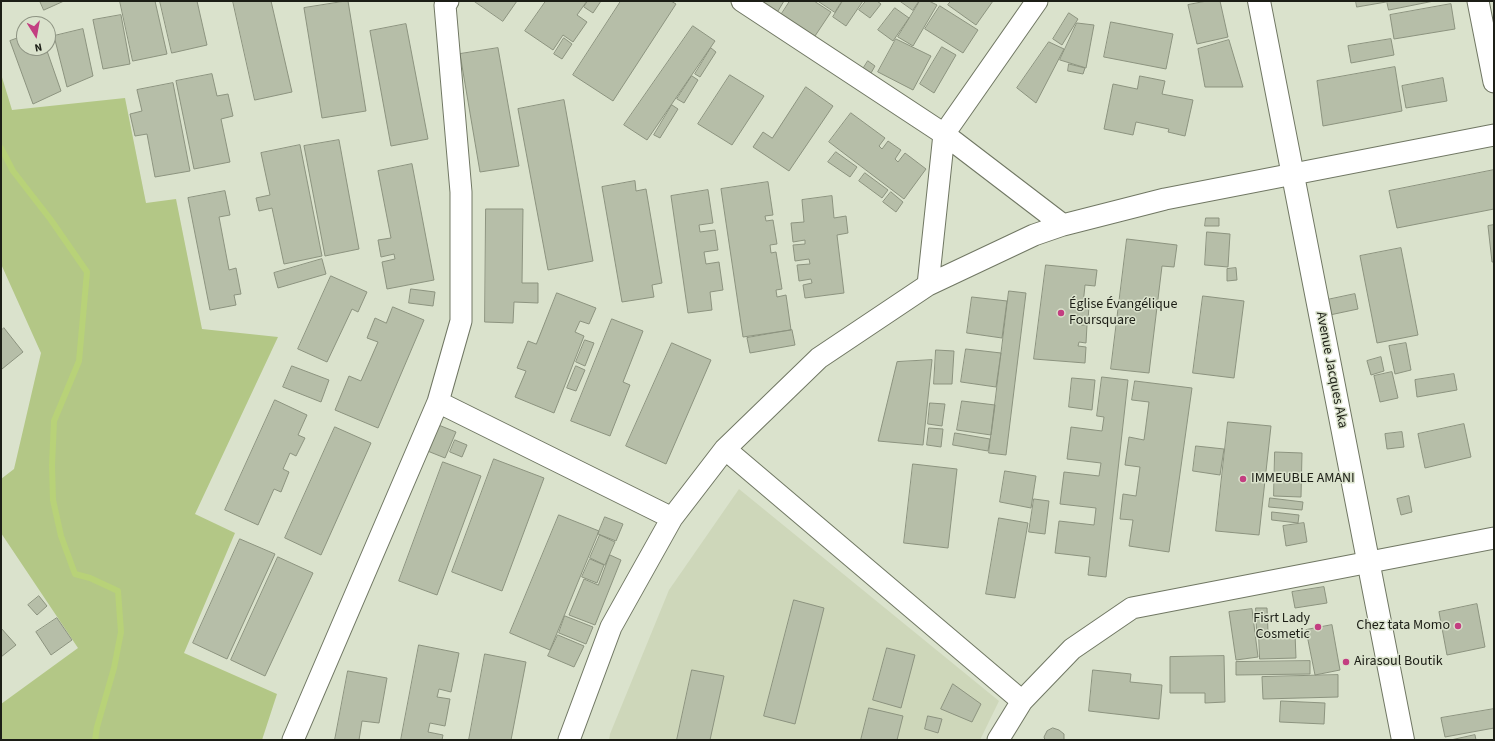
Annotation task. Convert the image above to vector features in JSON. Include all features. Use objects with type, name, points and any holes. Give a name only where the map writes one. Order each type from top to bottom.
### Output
[{"type":"street","points":[[742,1],[944,134],[1063,225]]},
{"type":"street","points":[[928,285],[944,134],[1037,1]]},
{"type":"street","name":"Avenue Jacques Aka","points":[[1259,1],[1403,740]]},
{"type":"street","points":[[1478,1],[1494,82]]},
{"type":"street","points":[[293,740],[438,402],[461,322],[461,192],[443,2]]},
{"type":"street","points":[[569,740],[611,627],[672,518],[725,449],[819,358],[928,285],[1034,235],[1063,225],[1165,199],[1494,135]]},
{"type":"street","points":[[438,402],[672,518]]},
{"type":"street","points":[[725,449],[1022,701]]},
{"type":"street","points":[[998,740],[1022,701],[1072,649],[1132,608],[1494,538]]},
{"type":"shaded area","points":[[739,489],[999,701],[980,740],[609,740],[610,734],[669,590]]},
{"type":"green space","points":[[1,74],[12,110],[125,98],[146,203],[176,199],[202,329],[278,337],[195,514],[235,533],[184,653],[277,694],[262,740],[1,740],[1,704],[78,648],[1,533],[1,479],[14,469],[41,353],[1,264]]},
{"type":"building","points":[[40,1],[64,1],[44,10]]},
{"type":"building","points":[[120,1],[155,1],[167,54],[133,61]]},
{"type":"building","points":[[160,1],[197,1],[207,45],[172,53]]},
{"type":"building","points":[[233,1],[271,1],[292,92],[255,100]]},
{"type":"building","points":[[348,1],[366,111],[322,118],[304,8]]},
{"type":"building","points":[[474,1],[517,1],[503,21]]},
{"type":"building","points":[[546,1],[587,1],[577,15],[587,22],[573,42],[563,35],[553,50],[525,31]]},
{"type":"building","points":[[588,1],[601,1],[593,13],[584,7]]},
{"type":"building","points":[[621,1],[671,1],[676,4],[613,101],[573,75]]},
{"type":"building","points":[[762,1],[784,1],[778,11]]},
{"type":"building","points":[[790,1],[814,1],[831,12],[815,36],[781,15]]},
{"type":"building","points":[[818,1],[842,1],[835,12]]},
{"type":"building","points":[[843,1],[863,1],[846,26],[833,17]]},
{"type":"building","points":[[866,1],[877,1],[881,4],[870,18],[859,10]]},
{"type":"building","points":[[900,1],[919,1],[913,10]]},
{"type":"building","points":[[920,1],[929,1],[937,5],[913,46],[898,37]]},
{"type":"building","points":[[951,1],[993,1],[976,25],[948,5]]},
{"type":"building","points":[[1207,1],[1220,1],[1228,37],[1197,44],[1188,5]]},
{"type":"building","points":[[1356,1],[1386,1],[1386,2],[1357,7]]},
{"type":"building","points":[[1387,1],[1434,1],[1389,10]]},
{"type":"building","points":[[1451,4],[1455,29],[1394,39],[1390,15]]},
{"type":"building","points":[[940,6],[978,30],[963,53],[925,29]]},
{"type":"building","points":[[895,8],[909,18],[893,41],[878,30]]},
{"type":"building","points":[[1069,13],[1078,19],[1062,45],[1053,39]]},
{"type":"building","points":[[121,15],[130,64],[103,69],[93,20]]},
{"type":"building","points":[[1111,22],[1173,34],[1166,69],[1104,57]]},
{"type":"building","points":[[1077,23],[1094,25],[1086,68],[1060,60]]},
{"type":"building","points":[[406,24],[428,139],[391,146],[370,31]]},
{"type":"building","points":[[693,26],[715,41],[647,140],[624,125]]},
{"type":"building","points":[[83,29],[93,76],[67,87],[56,44],[56,36]]},
{"type":"building","points":[[564,38],[572,44],[562,59],[554,54]]},
{"type":"building","points":[[16,39],[16,56],[49,56],[61,91],[33,104],[10,41]]},
{"type":"building","points":[[896,39],[931,56],[913,90],[878,72]]},
{"type":"building","points":[[1391,39],[1394,55],[1351,63],[1348,46]]},
{"type":"building","points":[[1229,40],[1243,87],[1205,87],[1198,49]]},
{"type":"building","points":[[1049,42],[1064,49],[1036,103],[1017,88]]},
{"type":"building","points":[[942,47],[956,55],[934,93],[920,84]]},
{"type":"building","points":[[498,48],[519,166],[480,172],[460,54]]},
{"type":"building","points":[[711,48],[716,52],[700,77],[695,74]]},
{"type":"building","points":[[868,61],[875,66],[871,73],[863,69]]},
{"type":"building","points":[[1069,64],[1085,68],[1083,74],[1068,71]]},
{"type":"building","points":[[1395,67],[1402,111],[1323,126],[1317,81]]},
{"type":"building","points":[[212,74],[217,96],[228,94],[233,116],[221,119],[230,162],[194,169],[176,81]]},
{"type":"building","points":[[730,75],[764,96],[732,145],[698,124]]},
{"type":"building","points":[[692,76],[698,80],[684,103],[677,99]]},
{"type":"building","points":[[1140,76],[1165,81],[1162,94],[1193,100],[1185,136],[1168,132],[1169,129],[1136,122],[1133,135],[1104,129],[1113,84],[1137,89]]},
{"type":"building","points":[[1443,78],[1447,101],[1406,108],[1402,86]]},
{"type":"building","points":[[173,83],[190,171],[155,177],[147,134],[135,136],[130,114],[142,111],[137,90]]},
{"type":"building","points":[[806,87],[833,106],[789,171],[753,147],[763,132],[772,138]]},
{"type":"building","points":[[564,100],[593,261],[548,270],[518,109]]},
{"type":"building","points":[[672,105],[678,109],[660,138],[654,135]]},
{"type":"building","points":[[851,113],[885,138],[879,146],[882,149],[888,141],[901,150],[895,159],[898,162],[905,153],[926,169],[904,199],[829,142]]},
{"type":"building","points":[[339,140],[359,249],[325,256],[304,146]]},
{"type":"building","points":[[300,145],[322,256],[284,264],[272,208],[259,211],[256,198],[270,195],[261,153]]},
{"type":"building","points":[[836,152],[857,167],[850,177],[828,162]]},
{"type":"building","points":[[412,164],[434,280],[387,289],[382,262],[395,259],[394,254],[381,257],[378,240],[391,238],[378,171]]},
{"type":"building","points":[[1494,170],[1494,209],[1397,228],[1389,191]]},
{"type":"building","points":[[865,173],[888,190],[882,198],[859,181]]},
{"type":"building","points":[[635,181],[636,191],[646,189],[662,283],[652,285],[654,297],[622,302],[602,187]]},
{"type":"building","points":[[768,182],[773,215],[765,216],[766,221],[773,220],[777,244],[770,245],[771,253],[776,252],[782,289],[776,290],[777,297],[786,295],[791,330],[743,337],[721,189]]},
{"type":"building","points":[[708,190],[713,223],[699,225],[700,232],[715,230],[718,250],[704,252],[706,264],[719,262],[723,290],[710,292],[712,310],[688,313],[671,196]]},
{"type":"building","points":[[225,191],[230,215],[219,217],[229,270],[236,268],[241,294],[234,295],[236,305],[210,310],[188,198]]},
{"type":"building","points":[[891,192],[903,202],[896,212],[883,202]]},
{"type":"building","points":[[832,196],[834,218],[846,216],[848,233],[837,235],[844,293],[805,298],[803,285],[812,283],[811,279],[799,281],[797,265],[810,264],[809,259],[795,261],[793,245],[805,244],[805,240],[793,242],[791,223],[804,222],[802,200]]},
{"type":"building","points":[[486,209],[523,209],[522,283],[538,283],[538,303],[514,302],[513,323],[485,322]]},
{"type":"building","points":[[1206,218],[1219,218],[1219,226],[1205,226]]},
{"type":"building","points":[[1494,225],[1494,262],[1492,262],[1488,226]]},
{"type":"building","points":[[1207,232],[1230,234],[1228,267],[1205,265]]},
{"type":"building","points":[[1127,239],[1177,245],[1174,267],[1162,266],[1149,373],[1111,369]]},
{"type":"building","points":[[1401,248],[1418,335],[1377,343],[1360,256]]},
{"type":"building","points":[[322,259],[326,274],[278,288],[274,273]]},
{"type":"building","points":[[1046,265],[1097,270],[1095,286],[1085,285],[1083,305],[1089,305],[1088,321],[1081,321],[1081,325],[1087,325],[1086,343],[1079,342],[1078,346],[1086,347],[1085,363],[1034,359]]},
{"type":"building","points":[[1236,268],[1237,280],[1227,281],[1227,269]]},
{"type":"building","points":[[331,276],[367,292],[358,312],[352,309],[327,362],[298,349]]},
{"type":"building","points":[[411,289],[435,292],[433,306],[409,303]]},
{"type":"building","points":[[1009,291],[1026,293],[1006,455],[989,453]]},
{"type":"building","points":[[557,293],[596,308],[589,324],[580,321],[575,332],[584,336],[554,413],[515,397],[526,371],[517,368],[528,341],[536,344]]},
{"type":"building","points":[[1355,294],[1358,309],[1325,316],[1322,301]]},
{"type":"building","points":[[1203,296],[1244,301],[1234,378],[1193,373]]},
{"type":"building","points":[[972,297],[1007,301],[1002,338],[967,333]]},
{"type":"building","points":[[393,307],[424,320],[378,428],[335,410],[349,376],[361,381],[378,342],[367,338],[375,318],[386,323]]},
{"type":"building","points":[[612,319],[643,331],[623,382],[630,385],[610,436],[571,421]]},
{"type":"building","points":[[4,328],[23,352],[2,369],[1,331]]},
{"type":"building","points":[[792,330],[795,345],[750,353],[747,338]]},
{"type":"building","points":[[585,340],[594,343],[585,366],[576,362]]},
{"type":"building","points":[[672,343],[711,360],[666,464],[626,446]]},
{"type":"building","points":[[1406,343],[1411,370],[1395,374],[1389,346]]},
{"type":"building","points":[[966,349],[1001,353],[996,387],[961,382]]},
{"type":"building","points":[[936,350],[954,351],[952,384],[934,384]]},
{"type":"building","points":[[1381,357],[1384,371],[1371,375],[1367,361]]},
{"type":"building","points":[[932,360],[923,445],[878,441],[897,362]]},
{"type":"building","points":[[292,366],[329,380],[321,402],[283,387]]},
{"type":"building","points":[[576,366],[585,370],[576,391],[567,388]]},
{"type":"building","points":[[1392,372],[1398,398],[1380,402],[1374,376]]},
{"type":"building","points":[[1454,374],[1457,390],[1417,397],[1415,380]]},
{"type":"building","points":[[1102,377],[1128,380],[1106,577],[1088,575],[1090,557],[1055,553],[1059,521],[1094,525],[1096,508],[1060,504],[1064,472],[1099,476],[1101,463],[1067,459],[1071,427],[1102,431],[1104,417],[1097,416]]},
{"type":"building","points":[[1072,378],[1095,380],[1092,410],[1069,407]]},
{"type":"building","points":[[1135,381],[1192,388],[1169,552],[1129,546],[1133,520],[1120,519],[1123,494],[1136,496],[1140,467],[1125,465],[1129,437],[1144,440],[1149,402],[1132,400]]},
{"type":"building","points":[[275,400],[307,415],[298,435],[305,438],[296,456],[290,453],[283,469],[289,472],[281,492],[274,489],[258,525],[225,510]]},
{"type":"building","points":[[962,401],[995,405],[991,435],[957,430]]},
{"type":"building","points":[[930,403],[945,404],[942,426],[928,424]]},
{"type":"building","name":"IMMEUBLE AMANI","points":[[1228,422],[1271,426],[1259,535],[1216,531]]},
{"type":"building","points":[[436,424],[456,432],[445,458],[425,450]]},
{"type":"building","points":[[1464,424],[1471,457],[1425,468],[1418,434]]},
{"type":"building","points":[[335,427],[371,443],[321,555],[285,538]]},
{"type":"building","points":[[929,428],[943,429],[941,447],[927,445]]},
{"type":"building","points":[[1402,432],[1404,447],[1387,449],[1385,434]]},
{"type":"building","points":[[955,433],[990,439],[988,451],[953,445]]},
{"type":"building","points":[[455,440],[467,445],[462,457],[450,452]]},
{"type":"building","points":[[1196,446],[1224,449],[1220,475],[1193,471]]},
{"type":"building","points":[[1275,452],[1302,453],[1301,497],[1274,496]]},
{"type":"building","points":[[494,459],[544,478],[502,591],[452,572]]},
{"type":"building","points":[[443,462],[481,476],[437,595],[399,581]]},
{"type":"building","points":[[913,464],[957,469],[948,548],[904,543]]},
{"type":"building","points":[[1005,471],[1036,476],[1031,508],[1000,502]]},
{"type":"building","points":[[1409,496],[1412,512],[1401,515],[1397,499]]},
{"type":"building","points":[[1270,498],[1303,502],[1302,510],[1269,507]]},
{"type":"building","points":[[1034,499],[1049,501],[1045,534],[1029,532]]},
{"type":"building","points":[[1272,512],[1299,515],[1298,523],[1272,520]]},
{"type":"building","points":[[559,515],[599,531],[550,650],[510,633]]},
{"type":"building","points":[[605,517],[623,524],[616,541],[598,534]]},
{"type":"building","points":[[999,518],[1028,523],[1015,598],[986,594]]},
{"type":"building","points":[[1304,523],[1307,542],[1286,546],[1283,526]]},
{"type":"building","points":[[600,535],[615,542],[605,565],[590,558]]},
{"type":"building","points":[[240,539],[275,554],[227,659],[193,643]]},
{"type":"building","points":[[610,555],[621,560],[595,625],[569,615],[584,579],[598,585]]},
{"type":"building","points":[[278,557],[313,573],[265,676],[231,660]]},
{"type":"building","points":[[590,559],[604,565],[597,583],[582,577]]},
{"type":"building","points":[[1324,587],[1327,603],[1295,608],[1292,592]]},
{"type":"building","points":[[39,596],[47,606],[37,615],[28,605]]},
{"type":"building","points":[[794,600],[824,608],[795,724],[764,716]]},
{"type":"building","points":[[1477,604],[1485,647],[1447,655],[1439,612]]},
{"type":"building","points":[[1256,608],[1267,608],[1268,632],[1257,632]]},
{"type":"building","points":[[1252,609],[1258,657],[1236,660],[1229,612]]},
{"type":"building","points":[[565,616],[593,627],[586,644],[559,633]]},
{"type":"building","points":[[57,618],[72,640],[51,655],[36,632]]},
{"type":"building","points":[[1332,625],[1340,670],[1315,675],[1306,630]]},
{"type":"building","points":[[1,628],[16,645],[1,657]]},
{"type":"building","points":[[1259,634],[1295,634],[1296,658],[1260,659]]},
{"type":"building","points":[[558,635],[584,646],[574,667],[548,656]]},
{"type":"building","points":[[419,645],[459,653],[451,692],[439,689],[437,697],[450,699],[445,726],[430,723],[428,732],[443,735],[442,740],[401,740]]},
{"type":"building","points":[[887,648],[915,655],[901,708],[873,700]]},
{"type":"building","points":[[485,654],[526,662],[511,740],[469,740]]},
{"type":"building","points":[[1224,656],[1225,702],[1205,703],[1205,693],[1170,693],[1170,657]]},
{"type":"building","points":[[1310,661],[1310,674],[1236,675],[1236,662]]},
{"type":"building","points":[[692,670],[724,676],[710,740],[677,740]]},
{"type":"building","points":[[1093,670],[1131,674],[1130,682],[1162,685],[1159,719],[1089,711]]},
{"type":"building","points":[[348,671],[387,678],[379,723],[362,721],[359,740],[335,740]]},
{"type":"building","points":[[1338,675],[1338,697],[1263,699],[1262,677]]},
{"type":"building","points":[[953,684],[981,704],[972,722],[941,709]]},
{"type":"building","points":[[1281,701],[1325,703],[1324,724],[1280,722]]},
{"type":"building","points":[[869,708],[903,716],[897,740],[861,740]]},
{"type":"building","points":[[1494,709],[1494,728],[1445,737],[1441,718]]},
{"type":"building","points":[[928,716],[942,719],[938,733],[925,729]]},
{"type":"building","points":[[1053,728],[1064,734],[1064,740],[1045,740],[1044,737],[1047,731]]},
{"type":"building","points":[[1475,735],[1476,740],[1451,740]]},
{"type":"waterway","points":[[1,148],[13,171],[51,220],[87,272],[79,361],[54,421],[52,465],[53,500],[61,536],[75,574],[90,578],[118,591],[121,632],[114,668],[97,727],[95,740]]},
{"type":"place","name":"Église Évangélique Foursquare","points":[[1061,313]]},
{"type":"place","name":"IMMEUBLE AMANI","points":[[1243,479]]},
{"type":"place","name":"Chez tata Momo","points":[[1458,626]]},
{"type":"place","name":"Fisrt Lady Cosmetic","points":[[1318,627]]},
{"type":"place","name":"Airasoul Boutik","points":[[1346,662]]}]
